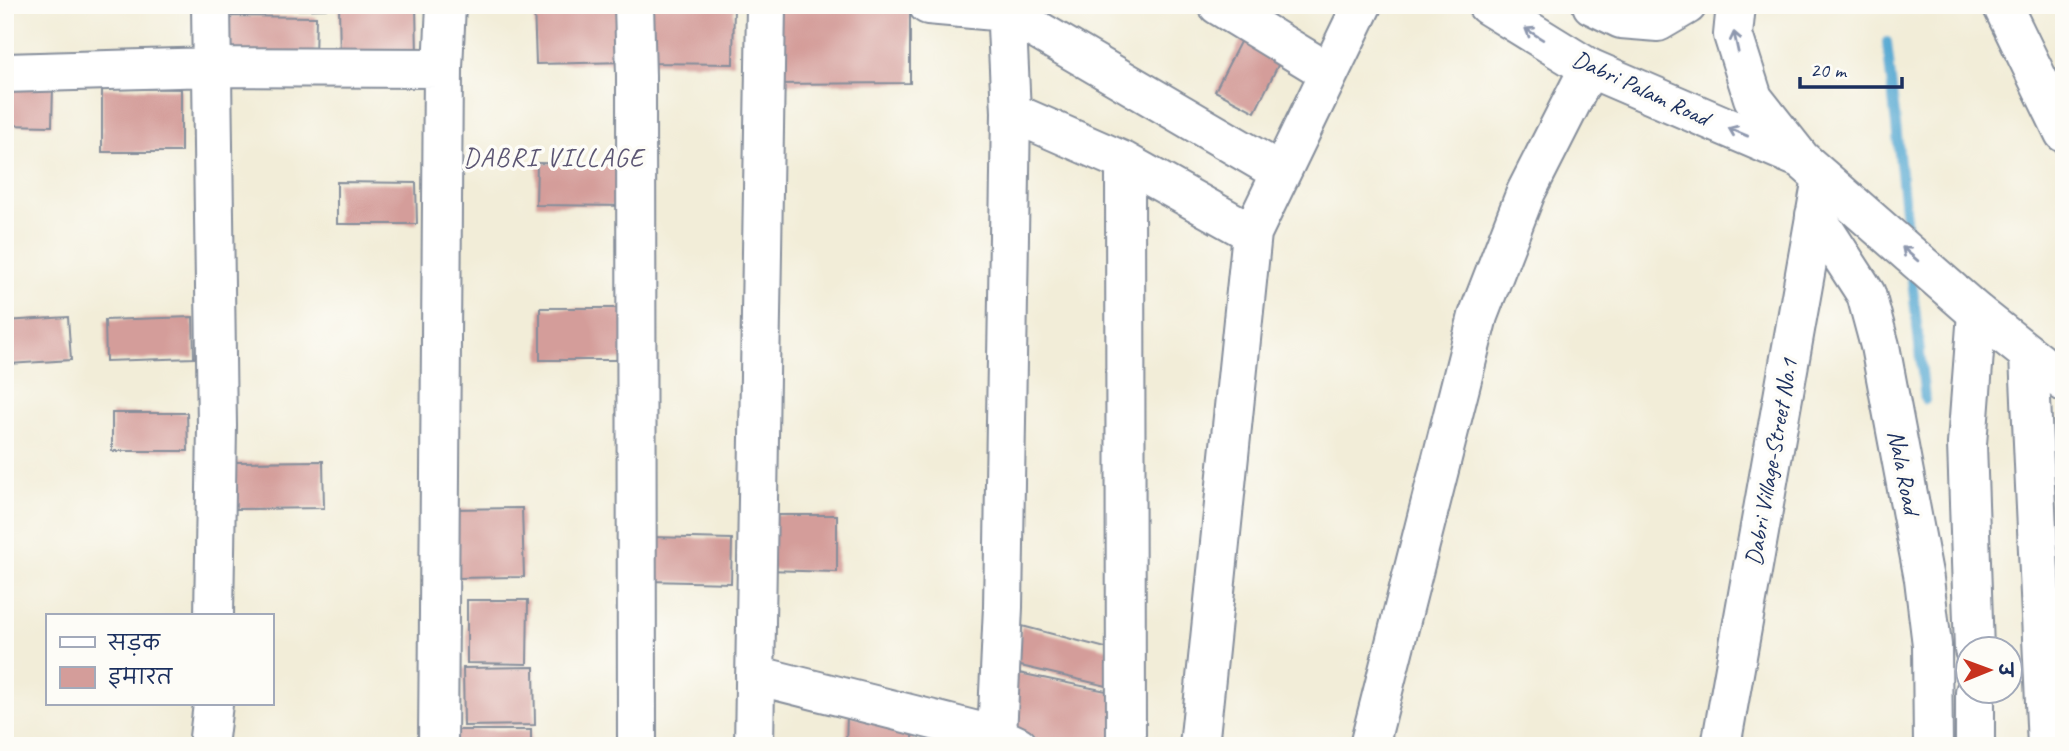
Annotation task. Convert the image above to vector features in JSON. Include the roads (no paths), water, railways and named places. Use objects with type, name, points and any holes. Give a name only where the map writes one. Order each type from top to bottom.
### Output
[{"type":"street","points":[[211,5],[217,426],[214,614]]},
{"type":"street","points":[[438,746],[443,68],[446,5]]},
{"type":"street","points":[[634,5],[637,746]]},
{"type":"street","points":[[754,746],[766,5]]},
{"type":"street","points":[[928,5],[1006,9],[1280,172]]},
{"type":"street","points":[[1218,5],[1328,72]]},
{"type":"street","points":[[1199,746],[1252,233],[1362,5]]},
{"type":"street","name":"Dabri Palam Road","points":[[1487,5],[1589,68],[1820,187]]},
{"type":"street","points":[[1592,5],[1621,19],[1658,22],[1687,5]]},
{"type":"street","points":[[1736,5],[1733,35],[1753,98],[1820,187],[2064,382]]},
{"type":"street","points":[[2002,5],[2064,133]]},
{"type":"street","points":[[755,675],[1007,741],[1003,594],[1012,113],[1006,9]]},
{"type":"street","points":[[5,73],[212,67],[443,68]]},
{"type":"street","points":[[1369,746],[1478,316],[1527,192],[1589,68]]},
{"type":"street","points":[[1012,113],[1125,162],[1252,233]]},
{"type":"street","points":[[1125,162],[1126,746]]},
{"type":"street","name":"Dabri Village-Street No.1","points":[[1721,746],[1820,187]]},
{"type":"street","name":"Nala Road","points":[[1820,187],[1866,294],[1880,346],[1924,579],[1932,645],[1933,746]]},
{"type":"street","points":[[1969,306],[1967,444],[1974,636]]},
{"type":"street","points":[[2029,356],[2052,632],[2047,746]]},
{"type":"street","points":[[208,746],[213,706]]},
{"type":"street","points":[[1975,706],[1975,746]]},
{"type":"waterway","points":[[1887,42],[1908,237]]},
{"type":"waterway","points":[[1911,270],[1925,400]]},
{"type":"district","name":"DABRI VILLAGE","points":[[554,157]]}]
